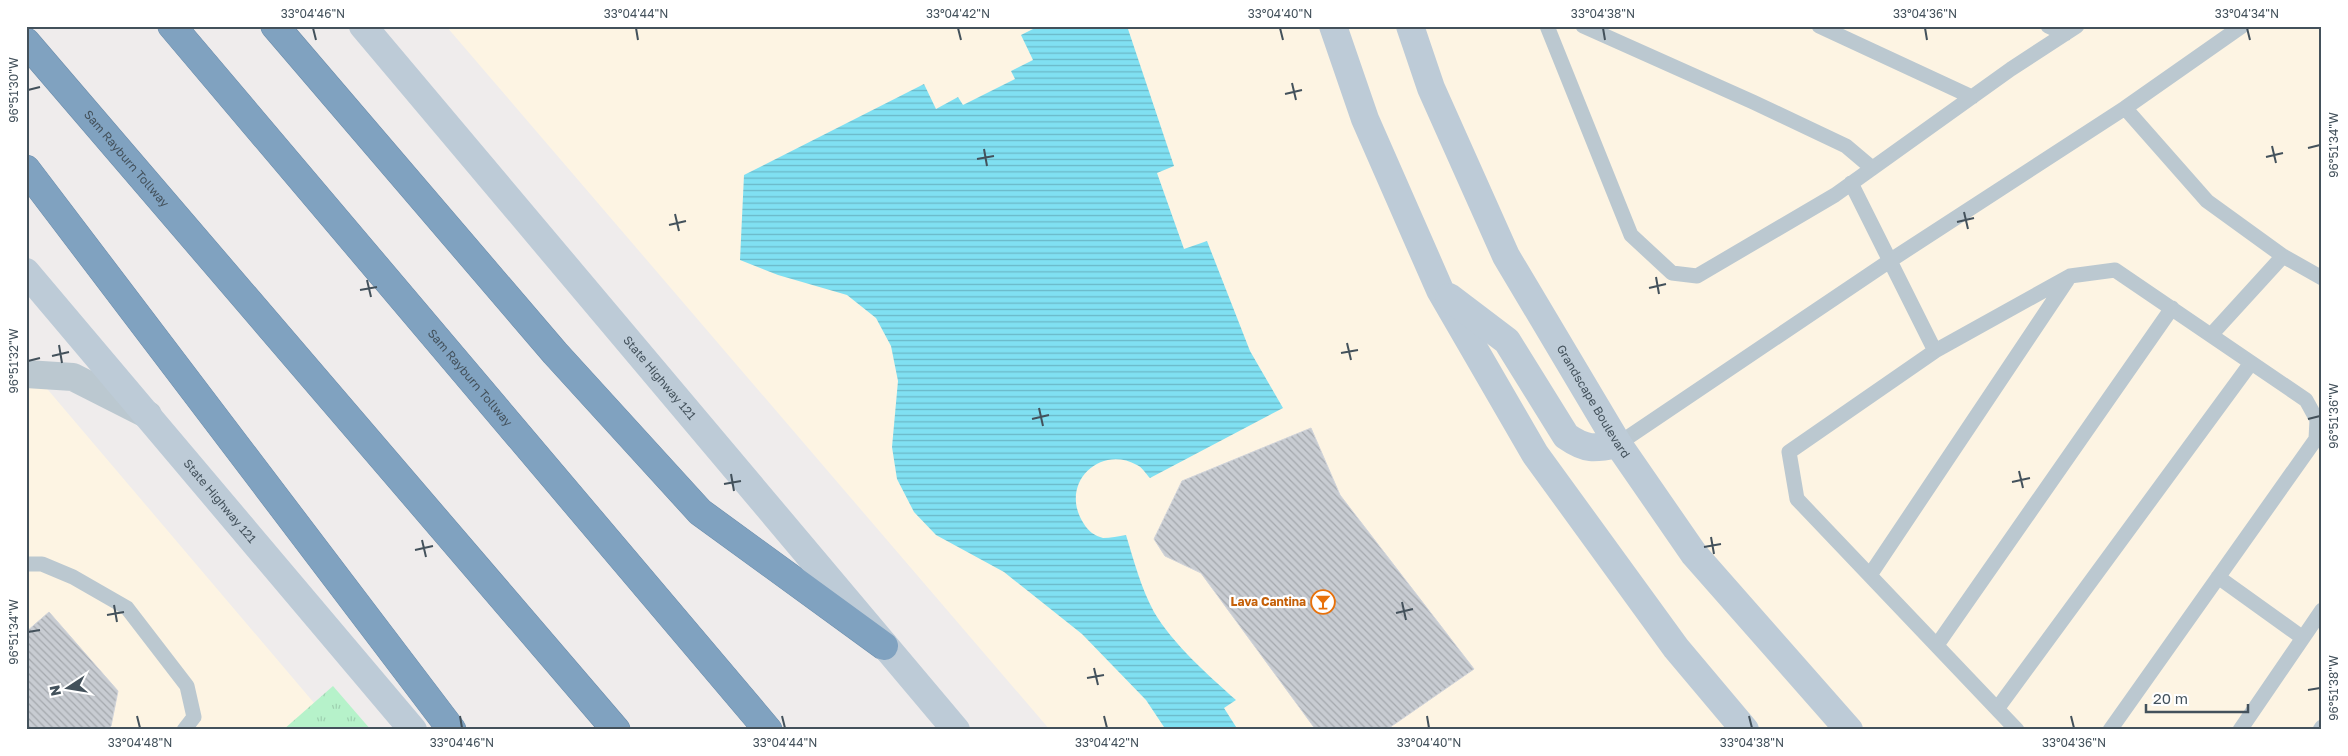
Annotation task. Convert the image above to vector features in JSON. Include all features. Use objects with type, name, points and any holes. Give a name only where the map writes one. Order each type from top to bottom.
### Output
[{"type":"highway","name":"Sam Rayburn Tollway","points":[[172,26],[768,730]]},
{"type":"highway","points":[[275,26],[555,353],[700,512],[884,646]]},
{"type":"highway","name":"Sam Rayburn Tollway","points":[[26,42],[616,730]]},
{"type":"highway","points":[[26,169],[452,730]]},
{"type":"street","name":"State Highway 121","points":[[363,26],[956,730]]},
{"type":"street","points":[[1333,26],[1365,119],[1440,290],[1536,454],[1676,648],[1744,730]]},
{"type":"street","name":"Grandscape Boulevard","points":[[1410,26],[1431,88],[1506,256],[1618,444],[1694,554],[1848,730]]},
{"type":"street","name":"State Highway 121","points":[[26,272],[150,416],[413,730]]},
{"type":"street","points":[[1440,290],[1508,341],[1566,436],[1580,446],[1596,449],[1618,444]]},
{"type":"street","points":[[26,374],[73,377],[150,416]]},
{"type":"lane","points":[[1548,26],[1631,235],[1672,273],[1697,276],[1836,195],[1972,97],[2071,30]]},
{"type":"lane","points":[[1583,26],[1846,146],[1872,168]]},
{"type":"lane","points":[[1819,26],[1972,97]]},
{"type":"lane","points":[[2048,26],[2071,30]]},
{"type":"lane","points":[[1618,444],[1891,260],[2125,108],[2235,28]]},
{"type":"lane","points":[[2125,108],[2207,201],[2282,256],[2322,278]]},
{"type":"lane","points":[[1851,183],[1935,351]]},
{"type":"lane","points":[[2210,335],[2282,256]]},
{"type":"lane","points":[[2017,730],[1797,499],[1789,452],[1935,351],[2070,276],[2115,270],[2306,400],[2317,420],[2316,439],[2110,730]]},
{"type":"lane","points":[[1870,575],[2070,276]]},
{"type":"lane","points":[[1936,645],[2172,308]]},
{"type":"lane","points":[[1997,709],[2251,363]]},
{"type":"lane","points":[[26,564],[42,564],[73,577],[127,608],[187,686],[194,717],[184,730]]},
{"type":"lane","points":[[2218,577],[2303,638]]},
{"type":"lane","points":[[2240,730],[2322,610]]},
{"type":"shaded area","points":[[446,26],[2322,26],[2322,730],[1050,730]]},
{"type":"shaded area","points":[[26,364],[337,730],[26,730]]},
{"type":"green space","points":[[333,686],[371,730],[283,730]]},
{"type":"water","points":[[1039,26],[1127,26],[1174,166],[1157,173],[1184,249],[1207,241],[1250,351],[1283,408],[1150,478],[1139,466],[1123,460],[1109,460],[1097,464],[1086,472],[1079,483],[1076,495],[1077,509],[1084,524],[1092,533],[1103,538],[1126,535],[1142,584],[1154,612],[1181,647],[1236,700],[1224,708],[1238,730],[1166,730],[1146,700],[1082,634],[1004,572],[936,535],[914,512],[897,479],[892,447],[898,381],[891,346],[876,318],[847,295],[778,275],[740,260],[744,175],[924,84],[936,109],[958,97],[963,105],[1015,79],[1011,71],[1033,60],[1021,35]]},
{"type":"building","name":"Lava Cantina","points":[[1311,428],[1340,495],[1474,669],[1386,730],[1316,730],[1201,573],[1165,556],[1154,539],[1182,481]]},
{"type":"building","points":[[49,612],[118,691],[111,726],[107,730],[26,730],[26,632]]},
{"type":"place","name":"Lava Cantina","points":[[1323,602]]}]
